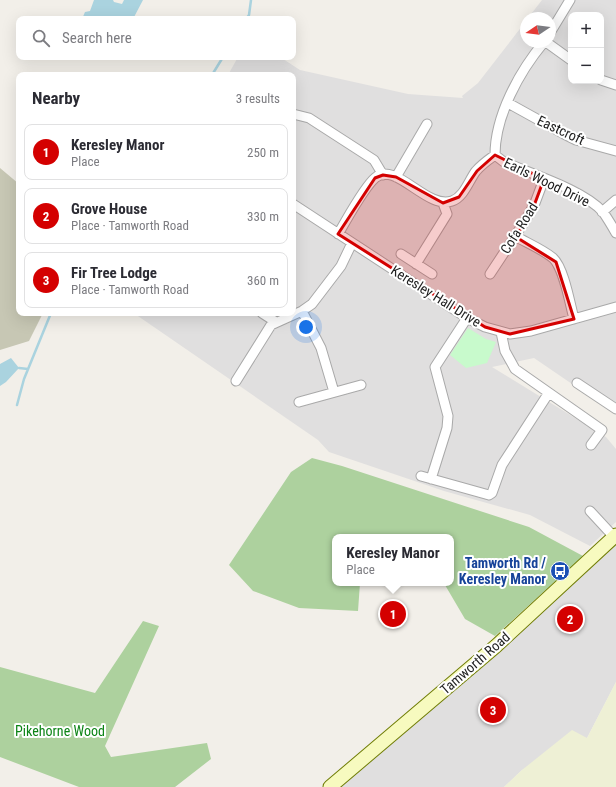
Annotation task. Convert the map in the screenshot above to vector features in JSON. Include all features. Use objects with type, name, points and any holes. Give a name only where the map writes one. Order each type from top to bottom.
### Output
[{"type":"main road","name":"Tamworth Road","points":[[330,787],[496,646],[615,536]]},
{"type":"street","points":[[556,24],[570,0]]},
{"type":"street","name":"Earls Wood Drive","points":[[540,48],[530,59],[499,123],[495,139],[495,155],[504,162],[573,191],[592,202],[602,212],[616,234]]},
{"type":"street","points":[[554,48],[568,58]]},
{"type":"street","points":[[604,81],[616,85]]},
{"type":"street","name":"Eastcroft","points":[[508,103],[576,140],[616,150]]},
{"type":"street","points":[[296,115],[308,118],[374,160],[383,175]]},
{"type":"street","points":[[396,177],[427,124]]},
{"type":"street","points":[[338,234],[375,178],[383,175],[396,177],[434,200],[443,203],[458,197],[477,171],[487,160],[495,155]]},
{"type":"street","name":"Cofa Road","points":[[490,274],[536,203],[544,179]]},
{"type":"street","points":[[602,212],[616,200]]},
{"type":"street","points":[[416,264],[447,214],[443,203]]},
{"type":"street","name":"Keresley Hall Drive","points":[[296,206],[467,318],[485,327],[510,334],[531,331],[616,307]]},
{"type":"street","points":[[515,236],[549,256],[556,262],[560,270],[574,319]]},
{"type":"street","points":[[296,314],[312,304],[321,294],[341,266],[352,243]]},
{"type":"street","points":[[401,254],[432,274]]},
{"type":"street","points":[[302,311],[321,348],[334,392]]},
{"type":"street","points":[[267,316],[276,322]]},
{"type":"street","points":[[236,381],[266,331],[276,322],[290,316]]},
{"type":"street","points":[[431,479],[447,428],[448,416],[435,367],[467,318]]},
{"type":"street","points":[[501,332],[505,351],[515,369],[548,394],[602,430],[591,445]]},
{"type":"street","points":[[577,383],[616,409]]},
{"type":"street","points":[[299,402],[361,385]]},
{"type":"street","points":[[421,476],[484,495],[492,493],[502,465],[548,394]]},
{"type":"street","points":[[590,511],[615,536]]},
{"type":"highlighted area","points":[[495,155],[544,179],[535,203],[516,237],[556,262],[574,319],[510,334],[485,327],[338,234],[375,178],[383,175],[396,177],[443,203],[459,197],[477,171]]},
{"type":"shaded area","points":[[542,0],[616,0],[616,414],[534,358],[492,367],[606,437],[616,449],[616,522],[590,546],[530,515],[444,491],[329,452],[318,440],[138,316],[296,316],[296,72],[230,72],[236,60],[285,60],[300,70],[408,94],[463,98],[462,96],[478,83],[520,29],[520,48],[556,48],[556,12],[533,12]]},
{"type":"shaded area","points":[[0,168],[16,181],[16,316],[42,316],[29,341],[0,350]]},
{"type":"shaded area","points":[[616,542],[616,682],[587,738],[522,770],[504,787],[337,787]]},
{"type":"shaded area","points":[[616,682],[616,787],[504,787],[522,770],[572,730],[587,738]]},
{"type":"green space","points":[[468,328],[486,339],[496,342],[487,363],[466,368],[450,355]]},
{"type":"green space","points":[[312,458],[342,466],[529,527],[583,556],[495,636],[465,619],[446,586],[454,586],[454,534],[332,534],[332,586],[360,586],[358,611],[299,608],[253,591],[229,565],[291,472]]},
{"type":"green space","name":"Pikehorne Wood","points":[[143,621],[159,626],[105,746],[111,757],[207,743],[211,759],[175,787],[79,787],[0,757],[0,667],[95,693]]},
{"type":"water","points":[[94,0],[113,0],[114,2],[122,4],[124,0],[143,0],[135,16],[83,16],[85,12],[90,11]]},
{"type":"water","points":[[11,358],[19,368],[6,382],[0,386],[0,364]]},
{"type":"waterway","points":[[248,16],[251,0]]},
{"type":"waterway","points":[[214,72],[221,60]]},
{"type":"waterway","points":[[17,405],[24,379],[50,316]]},
{"type":"waterway","points":[[19,368],[28,369]]},
{"type":"place","name":"Tamworth Rd / Keresley Manor","points":[[560,571]]},
{"type":"place","name":"Keresley Manor","points":[[393,614]]},
{"type":"place","name":"Grove House","points":[[570,619]]},
{"type":"place","name":"Fir Tree Lodge","points":[[493,710]]}]
